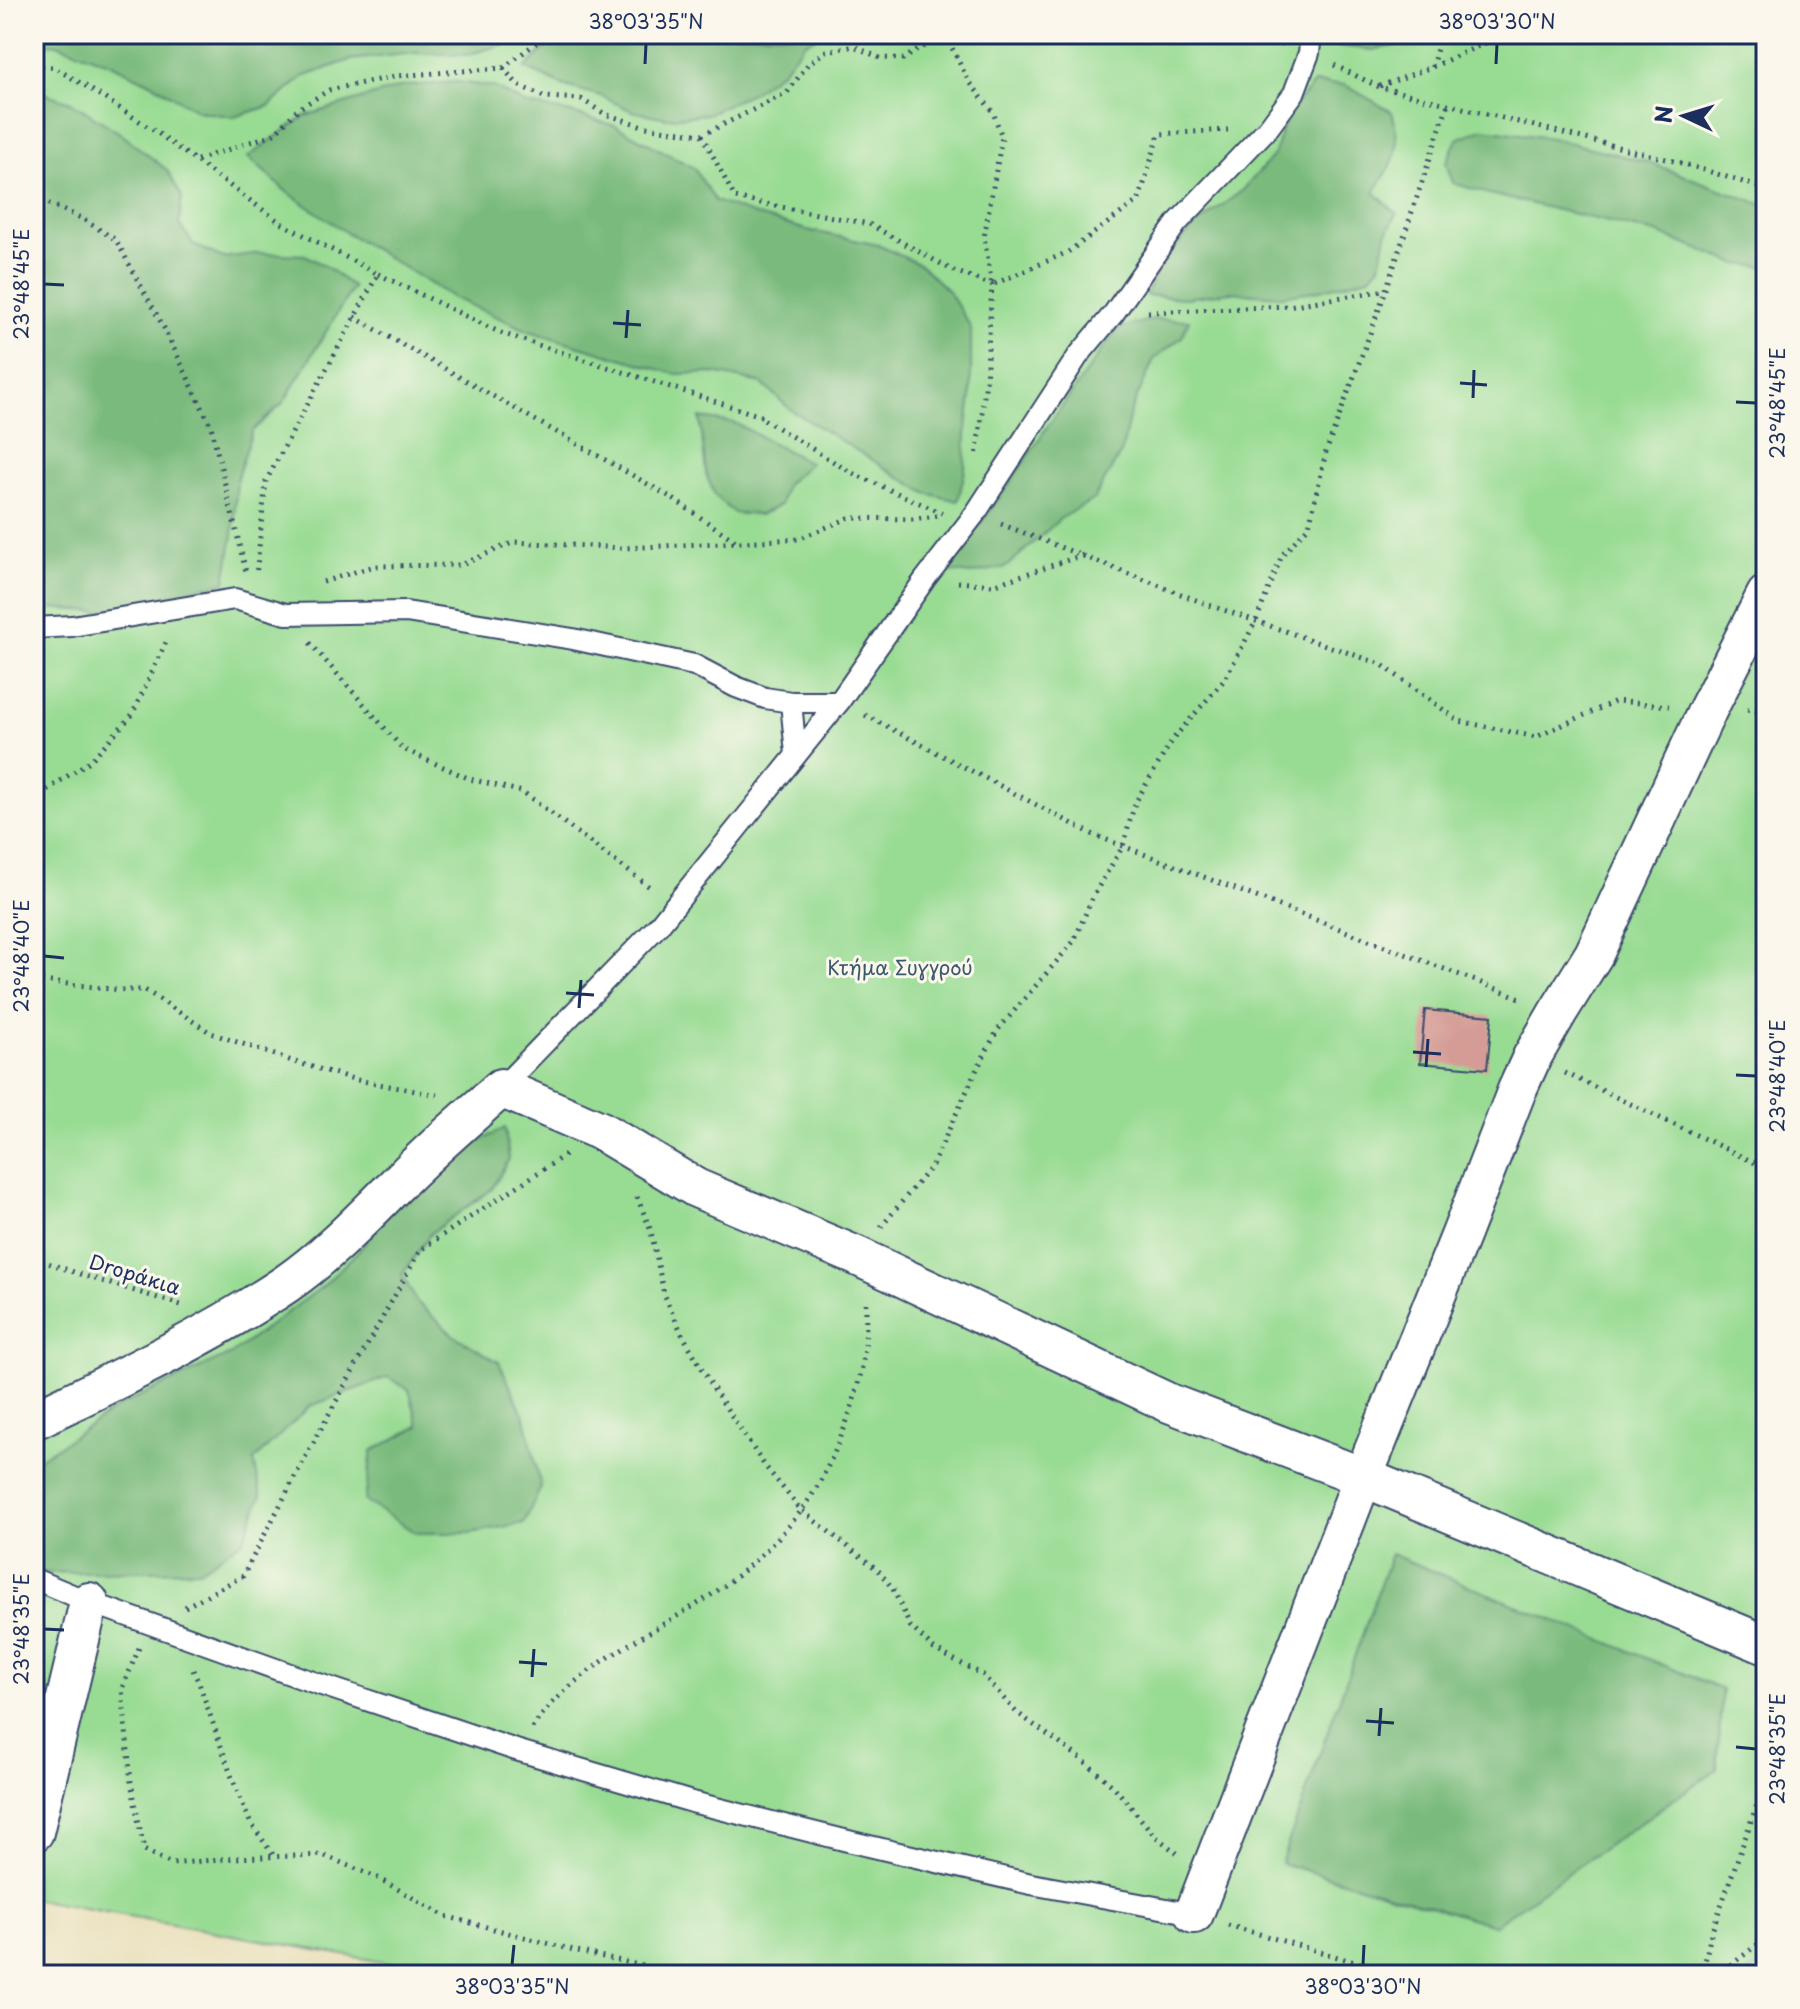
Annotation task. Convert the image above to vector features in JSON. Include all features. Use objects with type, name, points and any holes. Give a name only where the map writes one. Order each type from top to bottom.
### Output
[{"type":"street","points":[[1194,1914],[1517,1090],[1532,1057],[1594,954],[1708,709],[1766,595]]},
{"type":"street","points":[[34,1420],[130,1373],[287,1283],[345,1237],[409,1171],[501,1088],[601,1131],[696,1188],[857,1256],[1169,1403],[1363,1477],[1766,1645]]},
{"type":"street","points":[[34,1832],[89,1602]]},
{"type":"lane","points":[[501,1088],[659,925],[839,702],[925,579],[975,514],[1078,356],[1114,313],[1177,223],[1269,127],[1294,93],[1310,44]]},
{"type":"lane","points":[[34,628],[72,626],[235,599],[286,614],[406,612],[573,639],[694,665],[765,698],[791,702],[839,702]]},
{"type":"lane","points":[[791,702],[796,754]]},
{"type":"lane","points":[[34,1579],[89,1602],[301,1678],[516,1750],[692,1802],[1031,1884],[1194,1914]]},
{"type":"path","points":[[196,161],[274,134],[298,109],[329,90],[396,76],[503,68],[540,40],[541,34]]},
{"type":"path","points":[[503,68],[518,85],[544,97],[581,99],[605,114],[646,127],[702,135],[787,93],[808,64],[826,51],[854,46],[880,58],[903,59],[945,34],[968,80],[993,112],[1002,137],[984,237],[992,285],[986,381],[976,453],[975,514],[1256,621],[1381,664],[1459,721],[1536,737],[1616,701],[1766,712]]},
{"type":"path","points":[[1250,34],[1310,44],[1379,87],[1678,162],[1766,189]]},
{"type":"path","points":[[1432,67],[1441,34]]},
{"type":"path","points":[[1379,87],[1505,34]]},
{"type":"path","points":[[34,66],[53,67],[74,79],[113,103],[281,223],[378,274],[501,333],[764,417],[852,473],[946,515],[912,519],[849,518],[798,539],[625,548],[514,542],[461,565],[374,566],[314,585]]},
{"type":"path","points":[[516,1750],[539,1718],[572,1685],[632,1641],[704,1600],[761,1555],[801,1510],[828,1465],[853,1405],[865,1348],[866,1295],[857,1256],[933,1164],[997,1031],[1074,941],[1093,896],[1123,846],[1135,803],[1173,739],[1225,679],[1256,621],[1282,555],[1309,526],[1326,452],[1386,290],[1448,104]]},
{"type":"path","points":[[702,135],[735,198],[869,224],[952,270],[992,285],[1068,252],[1139,200],[1159,134],[1269,127]]},
{"type":"path","points":[[34,197],[81,218],[116,240],[164,328],[211,426],[253,604]]},
{"type":"path","points":[[253,604],[266,481],[378,274]]},
{"type":"path","points":[[1114,313],[1288,306],[1386,290]]},
{"type":"path","points":[[354,317],[667,495],[738,542]]},
{"type":"path","points":[[925,579],[993,585],[1083,555]]},
{"type":"path","points":[[34,799],[91,760],[132,715],[181,608]]},
{"type":"path","points":[[286,614],[403,749],[470,779],[523,792],[675,906]]},
{"type":"path","points":[[839,702],[1094,835],[1558,1012]]},
{"type":"path","points":[[34,980],[145,990],[211,1033],[357,1080],[447,1096],[501,1088]]},
{"type":"path","points":[[1532,1057],[1766,1168]]},
{"type":"path","points":[[601,1131],[420,1250],[243,1576],[149,1623],[122,1689],[131,1782],[144,1850],[171,1864],[323,1855],[378,1878],[445,1916],[682,1975]]},
{"type":"path","points":[[633,1185],[651,1231],[664,1294],[682,1334],[715,1391],[765,1466],[801,1510],[878,1570],[893,1589],[910,1626],[934,1649],[983,1675],[1016,1712],[1083,1760],[1115,1788],[1155,1836],[1208,1878]]},
{"type":"path","name":"Dropάκια","points":[[34,1258],[228,1319]]},
{"type":"path","points":[[149,1623],[183,1649],[199,1683],[250,1822],[274,1856]]},
{"type":"path","points":[[1702,1975],[1711,1934],[1766,1779]]},
{"type":"path","points":[[1194,1914],[1404,1975]]},
{"type":"path","points":[[1718,1975],[1766,1938]]},
{"type":"green space","name":"Κτήμα Συγγρού","points":[[34,34],[1766,34],[1766,1962],[1746,1975],[454,1975],[34,1899]]},
{"type":"green space","points":[[34,34],[521,34],[519,40],[467,55],[414,53],[350,60],[303,77],[269,106],[234,117],[198,111],[153,84],[109,63],[57,44],[34,43]]},
{"type":"green space","points":[[554,34],[823,34],[805,42],[783,70],[753,92],[708,114],[667,118],[632,111],[525,68],[551,43]]},
{"type":"green space","points":[[1325,34],[1411,34],[1402,44],[1373,50],[1333,45]]},
{"type":"green space","points":[[457,82],[494,87],[525,104],[616,126],[694,168],[715,201],[807,230],[878,245],[921,265],[949,292],[971,328],[971,396],[965,470],[958,501],[926,493],[791,410],[761,383],[714,373],[675,374],[529,331],[454,298],[347,233],[287,192],[248,157],[305,116],[404,86]]},
{"type":"green space","points":[[1314,83],[1345,85],[1392,112],[1397,137],[1395,155],[1374,192],[1397,214],[1386,234],[1380,265],[1369,277],[1281,296],[1231,292],[1186,298],[1145,295],[1165,257],[1197,224],[1243,190],[1274,155],[1286,116]]},
{"type":"green space","points":[[34,90],[71,102],[120,133],[167,170],[182,197],[179,224],[194,245],[223,258],[260,253],[305,255],[353,287],[283,403],[252,431],[237,478],[233,535],[225,582],[104,612],[34,607]]},
{"type":"green space","points":[[1482,129],[1551,138],[1647,162],[1766,206],[1766,267],[1737,264],[1656,233],[1453,183],[1446,163],[1457,139]]},
{"type":"green space","points":[[1153,319],[1189,320],[1182,337],[1154,359],[1130,413],[1122,451],[1094,499],[1060,519],[1006,567],[971,574],[945,571],[1117,329]]},
{"type":"green space","points":[[700,418],[735,423],[810,463],[786,484],[780,505],[760,515],[734,513],[715,496],[706,474]]},
{"type":"green space","points":[[505,1128],[509,1159],[492,1189],[431,1233],[402,1275],[417,1302],[453,1335],[499,1362],[525,1418],[541,1487],[524,1523],[470,1533],[416,1533],[365,1501],[372,1451],[419,1426],[409,1390],[388,1377],[310,1406],[254,1460],[261,1496],[244,1540],[199,1570],[34,1573],[34,1462],[123,1404],[231,1354],[323,1286],[362,1247],[394,1206],[438,1166]]},
{"type":"green space","points":[[1391,1554],[1722,1689],[1717,1769],[1494,1925],[1281,1863]]},
{"type":"building","points":[[1425,1010],[1492,1016],[1487,1069],[1420,1063]]},
{"type":"building","points":[[34,1626],[42,1627],[37,1662],[34,1662]]}]
